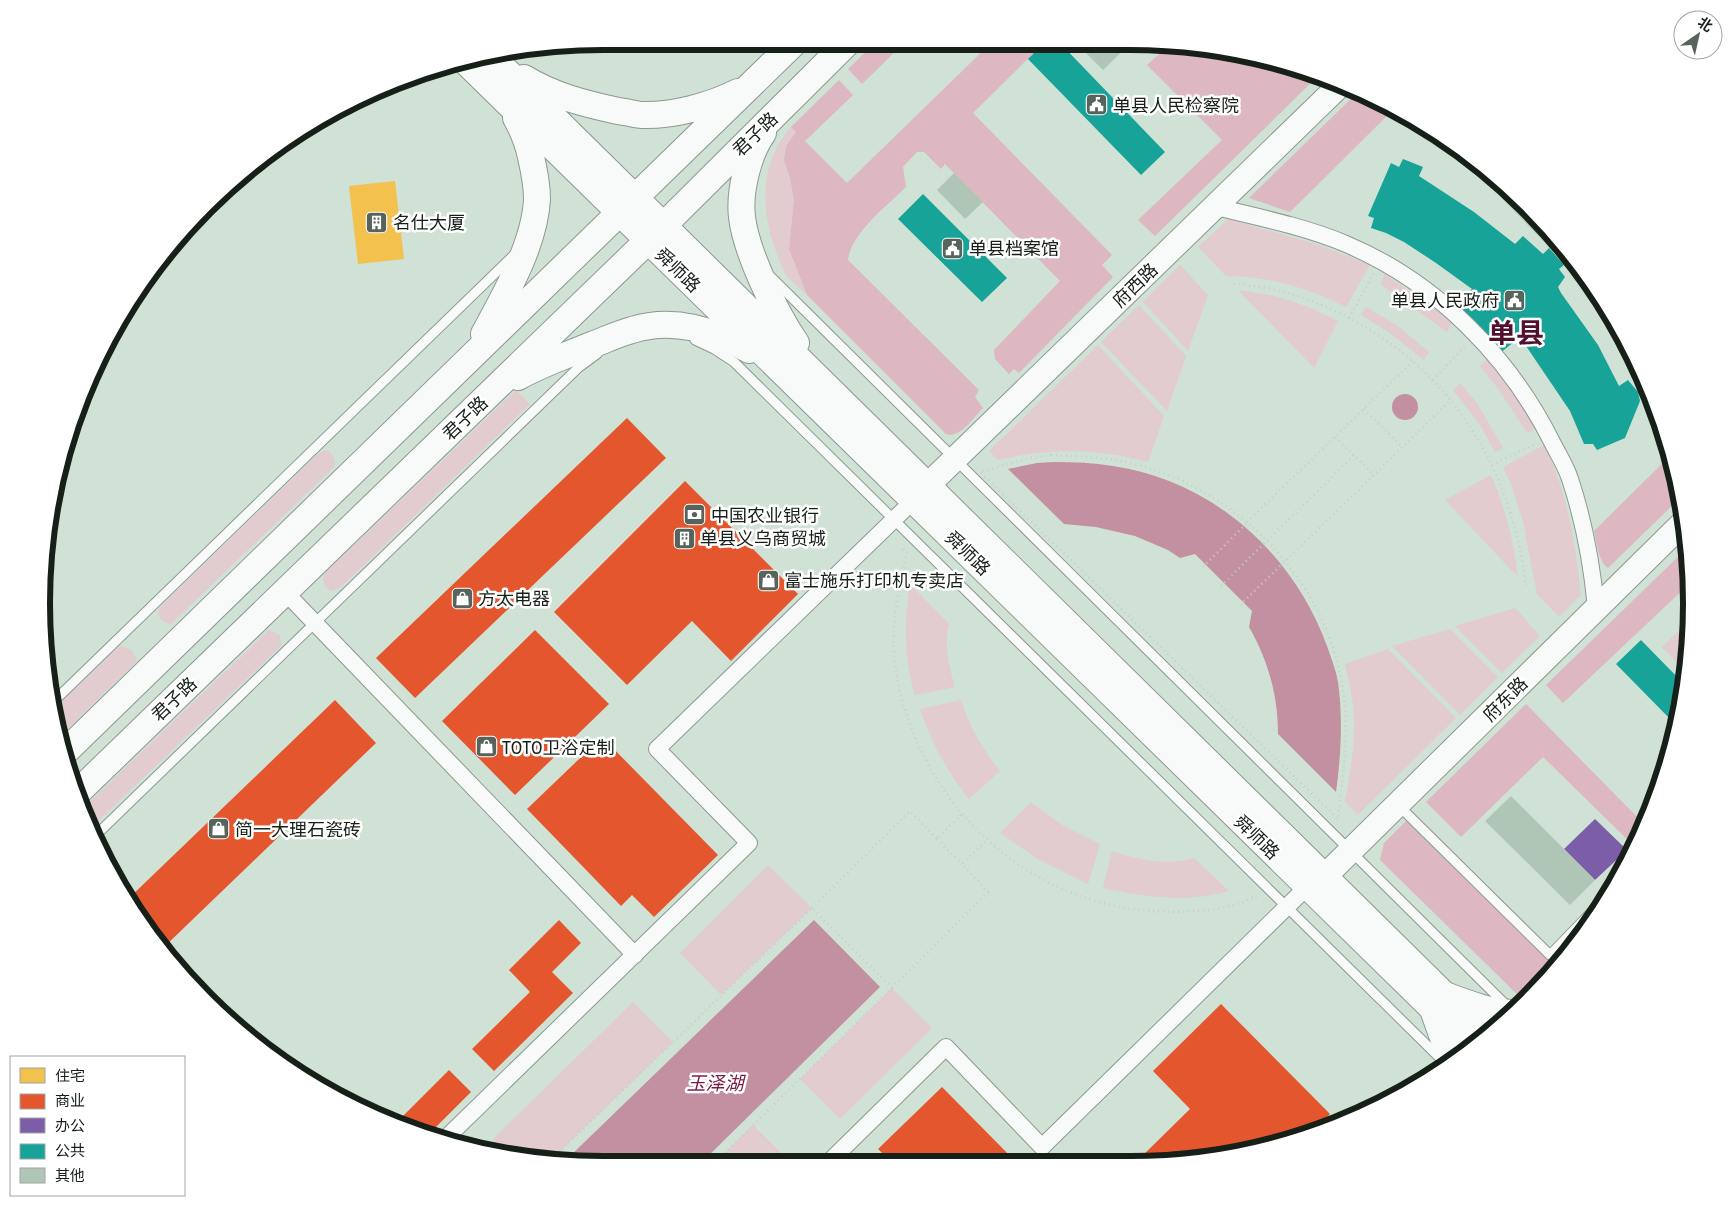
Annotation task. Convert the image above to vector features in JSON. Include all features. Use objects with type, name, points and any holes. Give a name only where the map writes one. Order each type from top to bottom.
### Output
[{"type":"main road","points":[[70,748],[787,50]]},
{"type":"main road","name":"君子路","points":[[82,788],[656,233],[840,50]]},
{"type":"main road","points":[[491,66],[577,102],[640,115],[690,109],[728,97],[752,84]]},
{"type":"main road","points":[[466,362],[484,336],[517,268],[534,220],[537,198],[534,169],[528,144],[491,66]]},
{"type":"main road","name":"舜师路","points":[[491,66],[656,233],[818,377],[921,492],[1438,1001],[1480,1031]]},
{"type":"main road","points":[[781,108],[754,148],[743,193],[741,216],[746,238],[765,287],[788,333],[818,377]]},
{"type":"main road","name":"舜师路","points":[[656,233],[784,374],[921,492]]},
{"type":"main road","points":[[494,390],[554,360],[633,330],[662,331],[680,324],[705,330],[729,339],[784,374]]},
{"type":"main road","name":"舜师路","points":[[1438,1001],[1468,1041]]},
{"type":"street","name":"府西路","points":[[921,492],[1335,89]]},
{"type":"street","points":[[1216,207],[1279,222],[1345,244],[1381,261],[1415,281],[1446,306],[1476,335],[1506,369],[1531,404],[1570,477],[1593,575],[1596,608]]},
{"type":"street","points":[[450,1134],[749,843],[657,749],[921,492]]},
{"type":"street","name":"府东路","points":[[1316,881],[1350,851],[1678,528]]},
{"type":"street","points":[[285,592],[635,954]]},
{"type":"street","points":[[842,1156],[946,1047],[1042,1148],[1316,881]]},
{"type":"street","points":[[1449,1054],[1438,1001],[1477,1006],[1502,1012]]},
{"type":"lane","points":[[59,697],[528,240]]},
{"type":"lane","points":[[755,262],[1508,1007]]},
{"type":"lane","points":[[100,832],[578,368],[592,357],[608,349],[636,337],[662,331]]},
{"type":"lane","points":[[689,338],[714,349],[734,362],[1441,1060]]},
{"type":"lane","points":[[1398,804],[1550,955],[1581,923]]},
{"type":"path","points":[[1349,318],[1381,261]]},
{"type":"path","points":[[1234,284],[1266,287],[1294,294],[1321,304],[1349,318],[1388,342],[1413,361],[1433,380],[1451,400],[1473,430],[1492,465],[1513,519],[1522,556],[1526,586]]},
{"type":"path","points":[[1433,380],[1476,335]]},
{"type":"path","points":[[1203,567],[1413,361]]},
{"type":"path","points":[[1240,605],[1451,400]]},
{"type":"path","points":[[1364,409],[1402,447]]},
{"type":"path","points":[[1492,465],[1549,436]]},
{"type":"path","points":[[1336,437],[1374,475]]},
{"type":"path","points":[[1051,455],[1110,459],[1131,463],[1169,475],[1204,493],[1247,523],[1285,561],[1304,586],[1331,641],[1341,680],[1346,736],[1338,819],[980,472],[1030,458],[1051,455]]},
{"type":"path","points":[[1221,586],[1354,455]]},
{"type":"path","points":[[903,549],[907,552],[901,575],[893,655],[899,692],[920,749],[937,780],[962,814],[987,840],[1019,865],[1051,883],[1079,895],[1136,910],[1168,912],[1216,909],[1235,905],[1255,896],[1258,898]]},
{"type":"path","points":[[557,1154],[910,811],[988,892],[722,1156]]},
{"type":"path","points":[[937,839],[962,814]]},
{"type":"path","points":[[962,864],[987,840]]},
{"type":"path","points":[[812,908],[892,988]]},
{"type":"shaded area","points":[[868,50],[897,50],[862,84],[848,69]]},
{"type":"shaded area","points":[[984,50],[1037,50],[973,113],[1112,255],[1102,265],[1113,277],[1019,373],[1014,369],[1009,374],[995,359],[994,350],[1060,281],[945,164],[941,169],[924,152],[917,152],[903,167],[906,187],[863,230],[851,250],[848,260],[979,390],[975,397],[983,408],[961,431],[951,435],[946,434],[807,295],[789,249],[794,200],[784,160],[786,146],[796,132],[791,127],[839,80],[853,95],[805,141],[847,183]]},
{"type":"shaded area","points":[[1163,51],[1166,51],[1238,61],[1313,81],[1155,236],[1138,220],[1222,140],[1147,65]]},
{"type":"shaded area","points":[[1353,97],[1389,114],[1290,212],[1249,198]]},
{"type":"shaded area","points":[[791,127],[796,132],[786,146],[784,160],[794,200],[789,249],[807,295],[785,273],[767,219],[766,186],[768,170],[781,140]]},
{"type":"shaded area","points":[[1228,219],[1316,244],[1370,265],[1346,307],[1288,284],[1258,278],[1226,276],[1198,247]]},
{"type":"shaded area","points":[[1180,265],[1208,295],[1188,351],[1143,302]]},
{"type":"shaded area","points":[[1385,274],[1453,322],[1447,332],[1380,284]]},
{"type":"shaded area","points":[[1238,290],[1265,294],[1290,301],[1338,321],[1314,368]]},
{"type":"shaded area","points":[[1139,305],[1186,356],[1167,411],[1101,342]]},
{"type":"shaded area","points":[[1366,307],[1398,326],[1429,352],[1424,360],[1387,331],[1361,315]]},
{"type":"shaded area","points":[[1098,345],[1164,416],[1148,462],[1110,454],[1073,451],[1036,453],[998,460],[989,451]]},
{"type":"shaded area","points":[[1488,358],[1525,410],[1535,429],[1527,433],[1499,390],[1480,366]]},
{"type":"shaded area","points":[[1460,383],[1477,403],[1503,448],[1495,452],[1480,425],[1453,390]]},
{"type":"shaded area","points":[[516,390],[530,404],[340,588],[330,591],[323,583],[324,574]]},
{"type":"shaded area","points":[[1544,445],[1565,499],[1573,537],[1581,595],[1559,617],[1537,594],[1523,522],[1511,484],[1503,467]]},
{"type":"shaded area","points":[[326,450],[334,457],[334,467],[171,624],[162,620],[158,613],[160,607],[319,453]]},
{"type":"shaded area","points":[[1664,462],[1674,504],[1608,568],[1600,556],[1594,531]]},
{"type":"shaded area","points":[[1491,475],[1508,525],[1518,577],[1445,500]]},
{"type":"shaded area","points":[[1681,554],[1683,590],[1563,703],[1546,685]]},
{"type":"shaded area","points":[[910,584],[949,624],[948,656],[955,687],[915,695],[911,682],[906,640]]},
{"type":"shaded area","points":[[1515,608],[1540,636],[1502,673],[1455,626]]},
{"type":"shaded area","points":[[1682,627],[1679,665],[1662,647]]},
{"type":"shaded area","points":[[1450,629],[1498,677],[1460,715],[1392,646]]},
{"type":"shaded area","points":[[269,630],[280,635],[281,646],[96,823],[88,804]]},
{"type":"shaded area","points":[[122,646],[132,650],[137,661],[65,731],[60,703],[116,649]]},
{"type":"shaded area","points":[[1388,649],[1456,718],[1358,815],[1345,802],[1352,760],[1354,717],[1345,664]]},
{"type":"shaded area","points":[[961,700],[977,737],[1000,771],[969,799],[940,756],[920,709]]},
{"type":"shaded area","points":[[1526,704],[1639,819],[1629,841],[1543,757],[1461,837],[1426,802]]},
{"type":"shaded area","points":[[1031,802],[1062,825],[1100,844],[1088,884],[1038,859],[1000,833]]},
{"type":"shaded area","points":[[1410,817],[1550,955],[1581,923],[1546,968],[1519,996],[1380,860],[1384,843]]},
{"type":"shaded area","points":[[1112,851],[1132,857],[1163,862],[1194,858],[1229,891],[1214,895],[1182,898],[1134,894],[1103,888]]},
{"type":"shaded area","points":[[768,865],[812,908],[721,995],[680,953]]},
{"type":"shaded area","points":[[892,988],[932,1028],[840,1119],[800,1079]]},
{"type":"shaded area","points":[[633,1002],[673,1042],[557,1154],[500,1146],[493,1139]]},
{"type":"shaded area","points":[[753,1125],[784,1156],[722,1156]]},
{"type":"water","points":[[1405,394],[1414,398],[1418,407],[1414,416],[1405,420],[1396,416],[1392,407],[1396,398]]},
{"type":"water","points":[[1054,462],[1127,468],[1169,481],[1196,493],[1244,526],[1285,569],[1315,619],[1336,673],[1340,696],[1341,723],[1336,792],[1278,734],[1278,720],[1271,678],[1262,652],[1249,627],[1252,611],[1195,554],[1180,558],[1168,550],[1135,536],[1096,527],[1064,524],[1008,469],[1037,463]]},
{"type":"water","name":"玉泽湖","points":[[814,920],[880,987],[708,1156],[571,1155]]},
{"type":"building: 住宅","name":"名仕大厦","points":[[395,181],[404,259],[358,264],[349,186]]},
{"type":"building: 商业","points":[[627,418],[666,458],[415,698],[376,658]]},
{"type":"building: 商业","name":"单县义乌商贸城","points":[[685,481],[798,594],[731,661],[692,621],[627,685],[554,612]]},
{"type":"building: 商业","points":[[535,630],[609,704],[515,795],[442,721]]},
{"type":"building: 商业","points":[[335,700],[376,743],[167,944],[133,894]]},
{"type":"building: 商业","points":[[602,737],[718,855],[654,917],[632,895],[621,906],[527,809]]},
{"type":"building: 商业","points":[[559,920],[581,943],[552,972],[573,993],[494,1071],[472,1049],[530,992],[509,970]]},
{"type":"building: 商业","points":[[1221,1004],[1330,1114],[1323,1121],[1308,1127],[1238,1145],[1202,1151],[1142,1156],[1190,1109],[1153,1071]]},
{"type":"building: 商业","points":[[449,1070],[471,1092],[434,1129],[401,1118]]},
{"type":"building: 商业","points":[[942,1087],[1010,1156],[885,1156],[878,1149]]},
{"type":"building: 办公","points":[[1595,819],[1626,849],[1623,854],[1595,880],[1564,849]]},
{"type":"building: 公共","name":"单县人民检察院","points":[[1037,50],[1067,50],[1165,152],[1141,175],[1028,59]]},
{"type":"building: 公共","name":"单县人民政府","points":[[1403,159],[1423,167],[1419,176],[1474,212],[1515,244],[1523,236],[1543,254],[1549,248],[1564,265],[1559,269],[1565,277],[1558,287],[1561,293],[1598,345],[1619,386],[1628,380],[1638,392],[1640,401],[1625,438],[1597,450],[1593,444],[1584,444],[1570,411],[1520,337],[1499,354],[1455,309],[1472,289],[1404,242],[1371,228],[1374,218],[1368,216],[1391,163],[1399,167]]},
{"type":"building: 公共","name":"单县档案馆","points":[[923,194],[1007,278],[982,302],[898,219]]},
{"type":"building: 公共","points":[[1641,640],[1678,677],[1670,719],[1616,664]]},
{"type":"building: 其他","points":[[1083,50],[1124,50],[1103,70]]},
{"type":"building: 其他","points":[[954,173],[983,202],[965,219],[937,190]]},
{"type":"building: 其他","points":[[1503,195],[1521,212],[1546,238],[1573,272],[1501,197]]},
{"type":"building: 其他","points":[[1511,796],[1595,880],[1570,905],[1485,821]]},
{"type":"place","name":"单县人民检察院","points":[[1097,105]]},
{"type":"place","name":"名仕大厦","points":[[377,222]]},
{"type":"place","name":"单县档案馆","points":[[953,248]]},
{"type":"place","name":"单县人民政府","points":[[1515,300]]},
{"type":"place","name":"中国农业银行","points":[[695,515]]},
{"type":"place","name":"单县义乌商贸城","points":[[684,538]]},
{"type":"place","name":"富士施乐打印机专卖店","points":[[768,580]]},
{"type":"place","name":"方太电器","points":[[462,598]]},
{"type":"place","name":"TOTO卫浴定制","points":[[486,747]]},
{"type":"place","name":"简一大理石瓷砖","points":[[219,829]]},
{"type":"district","name":"单县","points":[[1516,333]]}]
